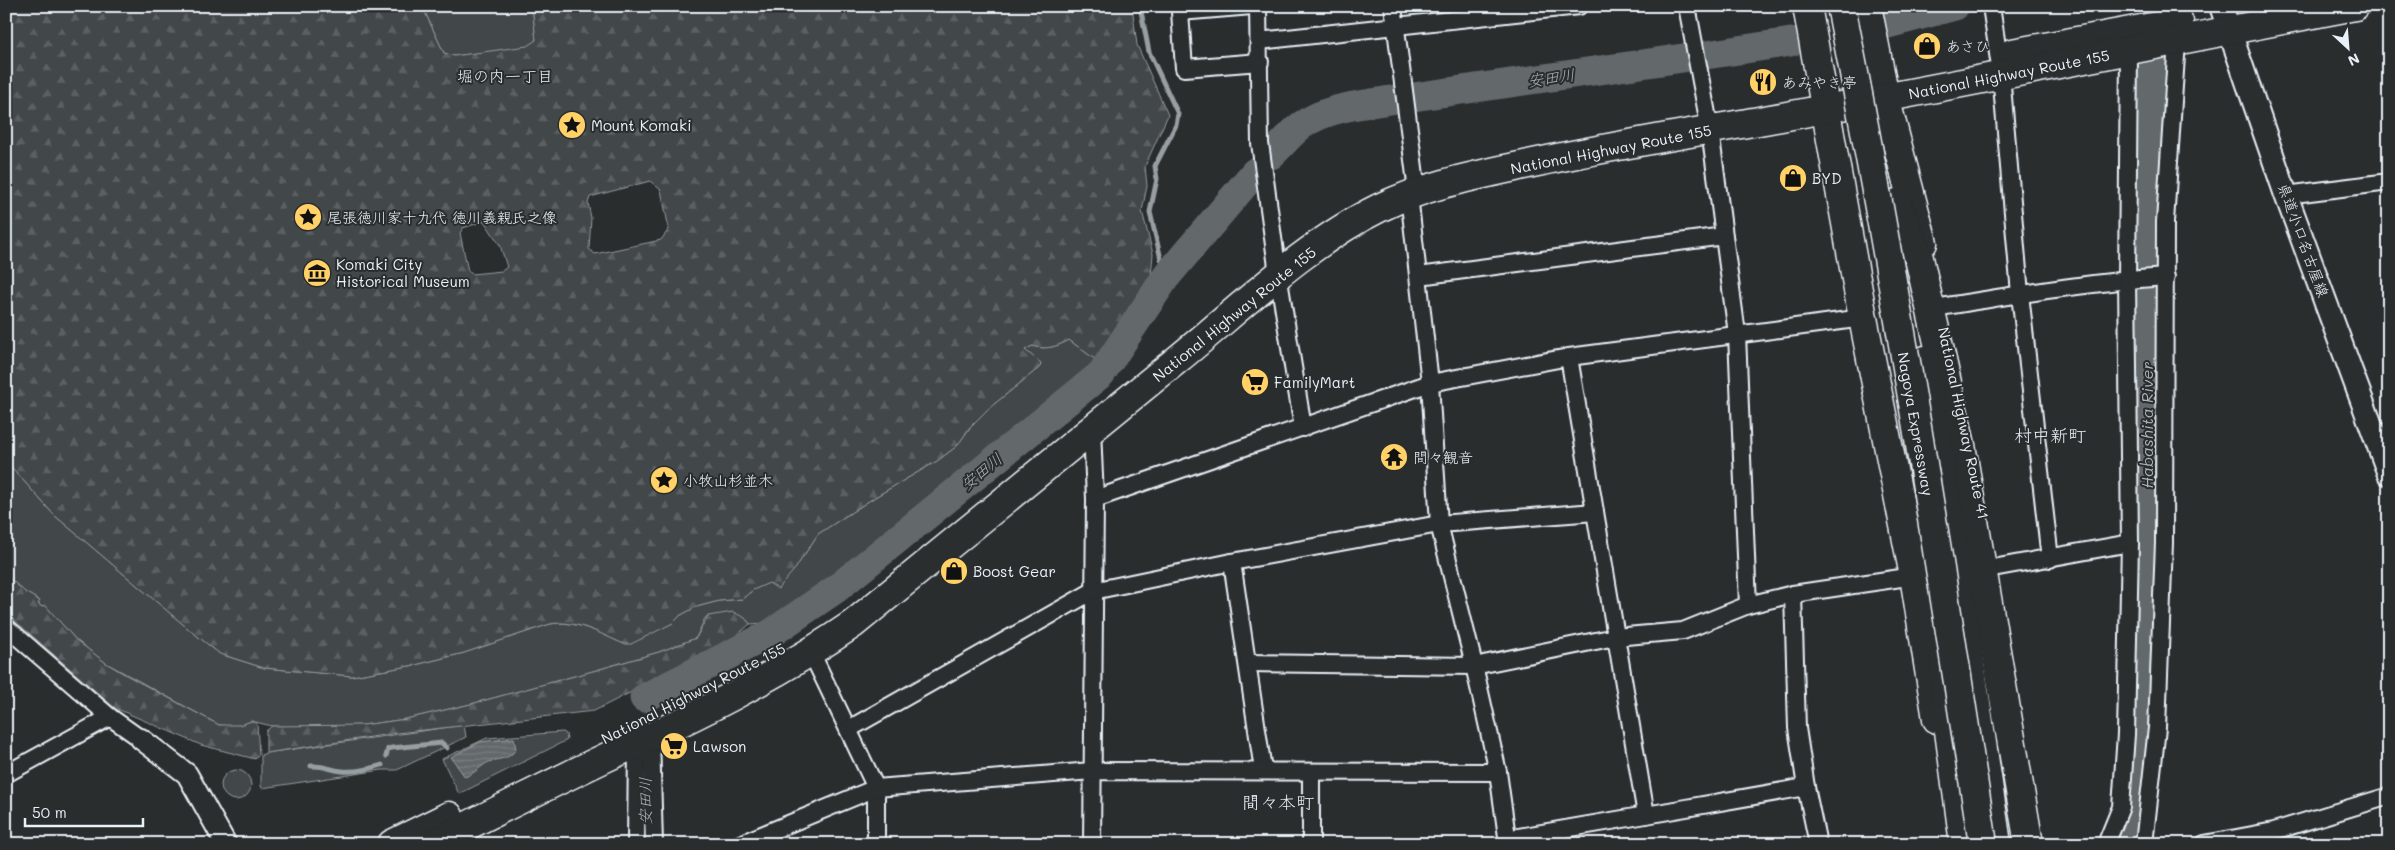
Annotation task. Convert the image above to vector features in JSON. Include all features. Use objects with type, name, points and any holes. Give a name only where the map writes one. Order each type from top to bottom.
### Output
[{"type":"highway","points":[[1807,6],[1863,318],[1914,576],[1958,844]]},
{"type":"highway","name":"Nagoya Expressway","points":[[1841,6],[1877,198],[1941,569],[1983,844]]},
{"type":"highway","points":[[1859,6],[1897,204],[1935,423],[1997,844]]},
{"type":"highway","name":"National Highway Route 41","points":[[1867,6],[1883,88],[1940,307],[1993,568],[2015,716],[2038,844]]},
{"type":"highway","name":"National Highway Route 155","points":[[430,844],[758,683],[811,652],[853,624],[1092,429],[1343,208],[1414,187],[1460,160],[1708,121],[2000,65],[2138,43],[2172,36],[2252,6]]},
{"type":"highway","name":"National Highway Route 155","points":[[2225,16],[2355,6]]},
{"type":"highway","points":[[1897,204],[1919,258],[1961,444],[2029,844]]},
{"type":"highway","name":"National Highway Route 155","points":[[392,844],[763,661],[828,620],[1277,266]]},
{"type":"highway","points":[[1941,569],[1946,708],[1964,844]]},
{"type":"main road","name":"県道小口名古屋線","points":[[2225,16],[2286,195],[2389,474]]},
{"type":"street","points":[[1252,6],[1180,12],[1184,68],[1260,62]]},
{"type":"street","points":[[1258,6],[1260,143],[1277,266],[1303,428]]},
{"type":"street","points":[[1393,6],[1414,187],[1430,383],[1438,524],[1474,666],[1498,772],[1508,841],[1806,787]]},
{"type":"street","points":[[1260,41],[1579,6]]},
{"type":"street","points":[[1687,6],[1708,121],[1737,334],[1748,605]]},
{"type":"street","points":[[1991,6],[2000,65],[2020,294],[2050,559]]},
{"type":"street","points":[[2144,844],[2157,728],[2164,543],[2165,222],[2172,36]]},
{"type":"street","points":[[2106,844],[2121,807],[2126,734],[2130,543],[2130,279],[2138,43]]},
{"type":"street","points":[[2286,195],[2389,182]]},
{"type":"street","points":[[1420,276],[1724,236]]},
{"type":"street","points":[[1940,307],[2130,279],[2166,277]]},
{"type":"street","points":[[1095,500],[1430,383],[1569,357],[1863,318]]},
{"type":"street","points":[[1569,357],[1646,815]]},
{"type":"street","points":[[1092,429],[1095,500],[1092,844]]},
{"type":"street","points":[[849,729],[1093,592],[1232,562],[1438,524],[1595,512]]},
{"type":"street","points":[[1993,568],[2130,543]]},
{"type":"street","points":[[1232,562],[1263,770]]},
{"type":"street","points":[[1248,663],[1474,666],[1615,637],[1683,631],[1748,605],[1793,594],[1914,576]]},
{"type":"street","points":[[1793,594],[1797,728],[1806,787],[1818,844]]},
{"type":"street","points":[[6,627],[110,717],[187,774],[226,844]]},
{"type":"street","points":[[811,652],[876,788],[876,844]]},
{"type":"street","points":[[6,774],[110,717]]},
{"type":"street","points":[[636,844],[644,740]]},
{"type":"street","points":[[644,740],[654,844]]},
{"type":"street","points":[[740,844],[876,788],[1092,771],[1498,772]]},
{"type":"street","points":[[1310,772],[1311,844]]},
{"type":"street","points":[[2204,844],[2274,837],[2389,796]]},
{"type":"green space","points":[[6,6],[422,6],[444,53],[454,56],[527,46],[536,40],[532,6],[1132,6],[1137,45],[1168,115],[1145,166],[1147,186],[1142,211],[1153,254],[1151,276],[1096,360],[1069,340],[1051,347],[1032,346],[1025,350],[1041,363],[1040,367],[988,409],[971,426],[957,446],[937,461],[875,497],[818,534],[795,569],[778,589],[769,583],[753,590],[742,599],[719,601],[696,607],[681,615],[673,623],[631,644],[624,644],[579,625],[560,623],[550,624],[464,653],[415,665],[352,676],[264,668],[220,654],[191,631],[54,515],[6,461]],"holes":[[[650,181],[661,190],[669,229],[661,240],[595,254],[589,249],[591,218],[588,203],[590,197]],[[484,221],[500,245],[507,267],[502,271],[472,274],[468,271],[460,233],[463,228]]]},
{"type":"green space","points":[[422,6],[532,6],[536,40],[527,47],[454,56],[444,53]]},
{"type":"green space","points":[[1069,340],[1096,360],[1091,369],[824,587],[777,617],[766,623],[750,624],[745,618],[705,618],[696,638],[659,652],[471,704],[406,719],[363,725],[314,727],[272,726],[251,721],[241,725],[219,725],[106,663],[76,640],[45,605],[42,607],[38,603],[40,601],[25,592],[6,575],[6,461],[54,515],[191,631],[220,654],[264,668],[352,676],[415,665],[464,653],[550,624],[560,623],[588,628],[624,644],[673,623],[681,615],[696,607],[719,601],[742,599],[753,590],[795,569],[818,534],[875,497],[937,461],[957,446],[971,426],[988,409],[1040,367],[1040,363],[1024,350],[1032,346],[1051,347]]},
{"type":"green space","points":[[6,575],[25,592],[40,601],[38,604],[42,607],[45,605],[76,640],[106,663],[126,675],[219,725],[241,725],[251,721],[257,724],[259,755],[255,759],[201,745],[115,708],[6,613]]},
{"type":"green space","points":[[733,612],[745,618],[750,624],[728,643],[594,711],[397,733],[266,753],[266,731],[272,726],[363,725],[406,719],[471,704],[659,652],[696,638],[708,616]]},
{"type":"green space","points":[[464,725],[466,737],[397,770],[382,770],[262,788],[261,786],[261,755],[266,753]]},
{"type":"green space","points":[[563,732],[566,734],[567,740],[459,794],[442,759],[487,738]]},
{"type":"green space","points":[[236,770],[242,771],[250,779],[250,791],[242,799],[236,800],[230,799],[222,791],[221,785],[222,779],[230,771]]},
{"type":"shaded area","points":[[514,738],[516,749],[513,753],[506,758],[485,764],[465,777],[451,757],[480,742]]},
{"type":"waterway","points":[[1140,6],[1149,52],[1178,114],[1176,125],[1155,166],[1157,179],[1150,212],[1161,259]]},
{"type":"waterway","name":"安田川","points":[[1888,24],[1955,6]]},
{"type":"waterway","name":"Habashita River","points":[[2124,844],[2137,759],[2146,561],[2148,110],[2158,6]]},
{"type":"waterway","name":"安田川","points":[[1706,55],[1791,42]]},
{"type":"waterway","name":"安田川","points":[[1413,97],[1690,57]]},
{"type":"waterway","name":"安田川","points":[[1271,155],[1298,128],[1312,119],[1347,107],[1396,99]]},
{"type":"waterway","name":"安田川","points":[[644,698],[770,634],[836,589],[1101,374],[1166,277],[1255,172]]},
{"type":"waterway","points":[[386,756],[388,749],[392,748],[442,743],[447,748]]},
{"type":"waterway","points":[[311,766],[347,771],[362,770],[382,765]]},
{"type":"waterway","name":"安田川","points":[[644,844],[645,781]]},
{"type":"place","name":"あさひ","points":[[1927,46]]},
{"type":"place","name":"あみやき亭","points":[[1763,82]]},
{"type":"place","name":"Mount Komaki","points":[[572,125]]},
{"type":"place","name":"BYD","points":[[1793,178]]},
{"type":"place","name":"尾張徳川家十九代 徳川義親氏之像","points":[[308,217]]},
{"type":"place","name":"Komaki City Historical Museum","points":[[317,273]]},
{"type":"place","name":"FamilyMart","points":[[1255,382]]},
{"type":"place","name":"間々観音","points":[[1394,457]]},
{"type":"place","name":"小牧山杉並木","points":[[664,480]]},
{"type":"place","name":"Boost Gear","points":[[954,571]]},
{"type":"place","name":"Lawson","points":[[674,746]]},
{"type":"district","name":"堀の内一丁目","points":[[505,75]]},
{"type":"district","name":"村中新町","points":[[2050,435]]},
{"type":"district","name":"間々本町","points":[[1278,802]]}]
